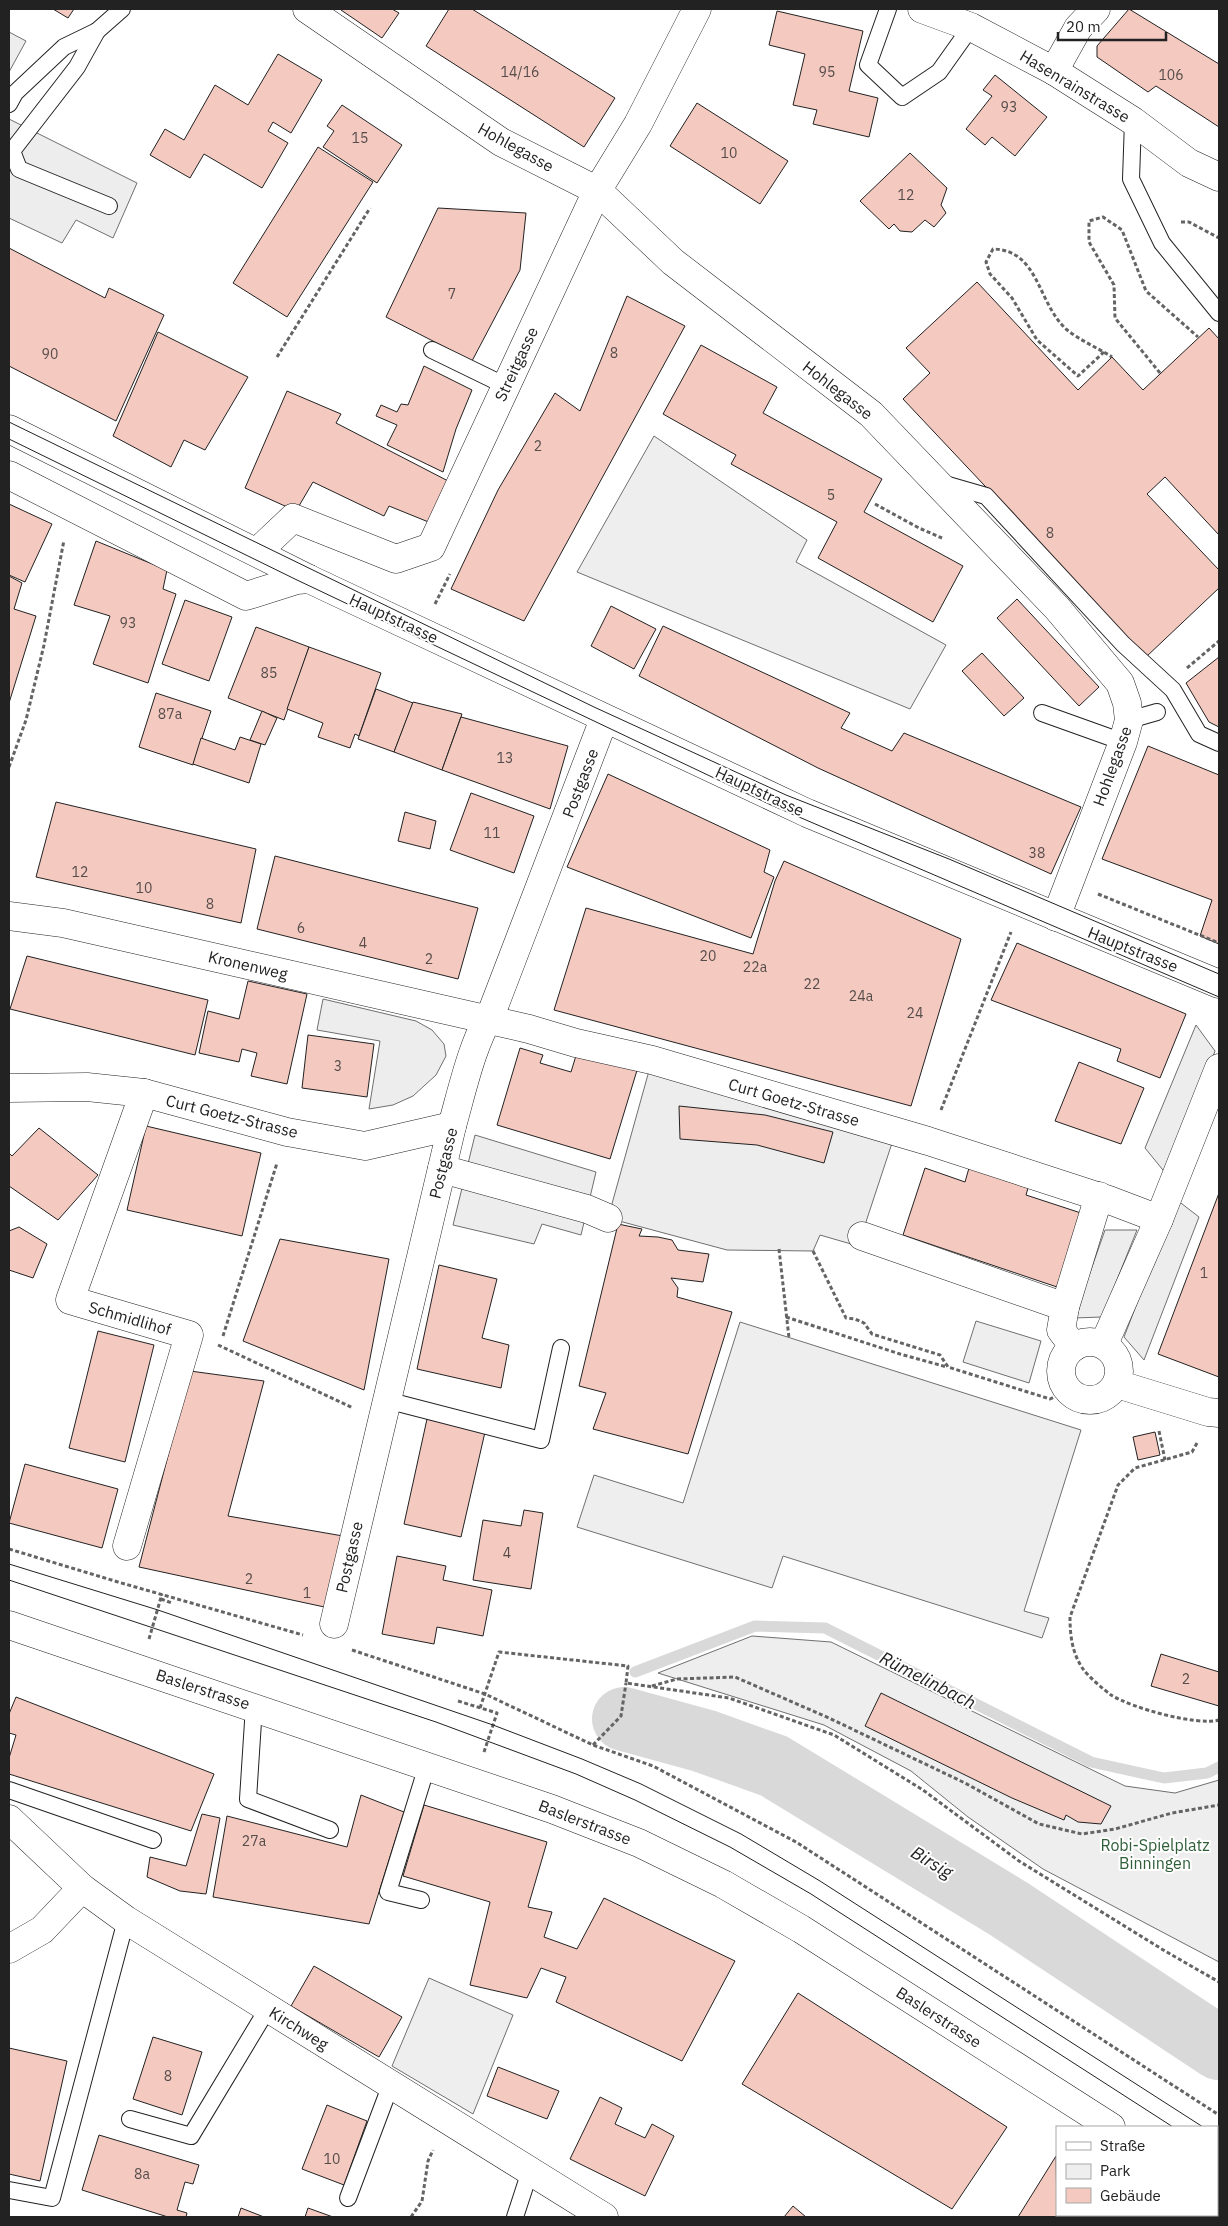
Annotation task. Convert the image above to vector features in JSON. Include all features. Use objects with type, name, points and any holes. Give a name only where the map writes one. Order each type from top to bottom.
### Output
[{"type":"street","name":"Hohlegasse","points":[[307,9],[501,142],[598,191],[672,262],[871,414],[1050,601],[1120,683],[1127,703],[1126,731],[1056,917]]},
{"type":"street","name":"Streitgasse","points":[[257,552],[294,518],[396,559],[431,547],[598,191],[638,124],[698,9]]},
{"type":"street","name":"Hasenrainstrasse","points":[[922,9],[971,27],[1054,71],[1133,121],[1189,163],[1219,177]]},
{"type":"street","points":[[1054,71],[1078,28],[1096,9]]},
{"type":"street","name":"Hauptstrasse","points":[[9,429],[309,578],[604,719],[807,813],[1219,984]]},
{"type":"street","points":[[9,475],[246,596],[309,578]]},
{"type":"street","name":"Postgasse","points":[[334,1624],[383,1410],[452,1126],[472,1057],[493,1009],[604,719]]},
{"type":"street","name":"Kronenweg","points":[[9,916],[63,923],[487,1020]]},
{"type":"street","name":"Curt Goetz-Strasse","points":[[487,1020],[652,1060],[928,1141],[1099,1196],[1159,1219]]},
{"type":"street","points":[[1104,1344],[1159,1219],[1219,1068]]},
{"type":"street","name":"Curt Goetz-Strasse","points":[[9,1088],[87,1086],[144,1093],[287,1132],[365,1146],[452,1126]]},
{"type":"street","name":"Schmidlihof","points":[[127,1546],[189,1335],[70,1300],[144,1093]]},
{"type":"street","points":[[442,1169],[597,1213]]},
{"type":"street","points":[[1074,1347],[1061,1330],[1064,1307],[1099,1196]]},
{"type":"street","points":[[862,1236],[1064,1307]]},
{"type":"street","points":[[1088,1342],[1104,1344],[1115,1354],[1120,1369],[1117,1384],[1106,1397],[1090,1401],[1077,1398],[1068,1391],[1062,1380],[1061,1367],[1065,1356],[1074,1347],[1088,1342]]},
{"type":"street","points":[[1117,1384],[1214,1412]]},
{"type":"street","name":"Baslerstrasse","points":[[9,1625],[254,1706],[552,1809],[639,1843],[723,1884],[801,1929],[1109,2126]]},
{"type":"street","name":"Kirchweg","points":[[9,1819],[82,1888],[126,1920],[604,2217]]},
{"type":"street","points":[[9,1949],[42,1930],[82,1888]]},
{"type":"lane","points":[[9,104],[15,93],[64,47],[97,31],[122,9]]},
{"type":"lane","points":[[888,9],[868,65],[902,97],[939,72],[971,27]]},
{"type":"lane","points":[[97,31],[77,67],[11,150],[19,169],[109,206]]},
{"type":"lane","points":[[1133,121],[1131,178],[1162,243],[1219,313]]},
{"type":"lane","points":[[432,350],[506,386]]},
{"type":"lane","points":[[936,482],[986,496],[1123,644],[1173,690],[1199,734],[1219,743]]},
{"type":"lane","points":[[1042,712],[1126,731],[1157,712]]},
{"type":"lane","points":[[383,1410],[541,1440],[561,1348]]},
{"type":"lane","points":[[254,1706],[248,1799],[330,1830]]},
{"type":"lane","points":[[421,1900],[388,1892],[427,1766]]},
{"type":"lane","points":[[9,1790],[153,1840]]},
{"type":"lane","points":[[9,2190],[52,2198],[126,1920]]},
{"type":"lane","points":[[130,2119],[191,2136],[268,2008]]},
{"type":"lane","points":[[348,2198],[390,2084]]},
{"type":"lane","points":[[515,2217],[530,2171]]},
{"type":"path","points":[[277,357],[370,208]]},
{"type":"path","points":[[1160,373],[1114,318],[1114,285],[1089,242],[1089,221],[1103,218],[1122,230],[1146,291],[1198,337]]},
{"type":"path","points":[[1104,352],[1078,376],[1037,340],[1012,298],[990,274],[986,262],[993,249],[1004,249],[1027,262],[1044,298],[1066,329],[1104,352],[1112,357]]},
{"type":"path","points":[[9,767],[26,720],[37,673],[70,505]]},
{"type":"path","points":[[1089,890],[1219,943]]},
{"type":"path","points":[[928,1141],[1023,904]]},
{"type":"path","points":[[220,1346],[287,1132]]},
{"type":"path","points":[[778,1249],[789,1338]]},
{"type":"path","points":[[813,1251],[846,1318],[864,1323],[872,1334],[940,1355],[948,1367]]},
{"type":"path","points":[[786,1317],[900,1354],[1050,1399],[1068,1391]]},
{"type":"path","points":[[189,1335],[383,1410]]},
{"type":"path","points":[[1214,1412],[1192,1452],[1135,1468],[1118,1485],[1070,1617],[1070,1640],[1083,1669],[1112,1695],[1166,1716],[1211,1722],[1219,1720]]},
{"type":"path","points":[[1158,1428],[1164,1460]]},
{"type":"path","points":[[9,1549],[309,1637]]},
{"type":"path","points":[[157,1642],[148,1639],[162,1594]]},
{"type":"path","points":[[161,1599],[172,1603]]},
{"type":"path","points":[[346,1648],[485,1694],[593,1745],[653,1766],[796,1842],[1219,2115]]},
{"type":"path","points":[[480,1708],[499,1652],[628,1666],[621,1716],[593,1745]]},
{"type":"path","points":[[650,1686],[677,1678],[735,1677],[829,1718],[965,1783],[1039,1824],[1082,1834],[1115,1829],[1172,1814],[1219,1805]]},
{"type":"path","points":[[626,1683],[729,1698],[834,1735],[923,1790],[1019,1861],[1219,1982]]},
{"type":"path","points":[[458,1701],[497,1713],[484,1753],[477,1750]]},
{"type":"path","points":[[411,2217],[422,2201],[428,2161],[447,2120]]},
{"type":"green space","points":[[654,436],[807,540],[796,562],[946,645],[910,709],[577,572]]},
{"type":"green space","points":[[976,1321],[1041,1341],[1029,1383],[963,1362]]},
{"type":"green space","points":[[740,1322],[1081,1430],[1024,1611],[1049,1618],[1042,1638],[783,1556],[772,1588],[577,1527],[594,1475],[683,1503]]},
{"type":"green space","name":"Robi-Spielplatz Binningen","points":[[752,1636],[831,1642],[1125,1786],[1175,1793],[1219,1780],[1219,1962],[1043,1869],[968,1817],[911,1771],[824,1725],[658,1673]]},
{"type":"green space","points":[[429,1978],[513,2015],[473,2114],[392,2066]]},
{"type":"shaded area","points":[[9,32],[26,41],[9,72]]},
{"type":"shaded area","points":[[9,119],[137,183],[113,238],[76,220],[62,243],[9,218]]},
{"type":"shaded area","points":[[323,999],[416,1021],[432,1030],[444,1044],[446,1056],[436,1075],[413,1096],[393,1105],[369,1109],[380,1041],[317,1030]]},
{"type":"shaded area","points":[[1196,1025],[1215,1051],[1167,1175],[1145,1148]]},
{"type":"shaded area","points":[[652,1060],[896,1131],[858,1246],[820,1235],[813,1251],[727,1250],[608,1218]]},
{"type":"shaded area","points":[[475,1135],[596,1172],[581,1235],[542,1224],[534,1244],[453,1225]]},
{"type":"shaded area","points":[[1177,1200],[1199,1217],[1144,1360],[1124,1337]]},
{"type":"shaded area","points":[[1105,1230],[1137,1230],[1102,1317],[1074,1318]]},
{"type":"building","points":[[53,9],[74,9],[68,18]]},
{"type":"building","points":[[342,9],[392,9],[399,13],[382,38]]},
{"type":"building","points":[[449,9],[472,9],[615,98],[584,147],[426,46]]},
{"type":"building","points":[[1129,9],[1219,64],[1219,127],[1156,86],[1148,92],[1097,57],[1097,46]]},
{"type":"building","points":[[777,11],[863,31],[849,91],[878,98],[869,137],[813,124],[817,110],[793,105],[805,54],[769,45]]},
{"type":"building","points":[[278,54],[322,80],[291,133],[273,122],[268,131],[288,143],[262,188],[204,154],[190,178],[150,155],[165,129],[184,140],[215,85],[248,105]]},
{"type":"building","points":[[995,75],[1047,117],[1015,156],[992,137],[985,145],[966,129],[992,96],[983,90]]},
{"type":"building","points":[[697,103],[788,161],[760,204],[670,146]]},
{"type":"building","points":[[342,105],[402,145],[377,183],[323,147],[334,131],[327,126]]},
{"type":"building","points":[[318,147],[373,182],[287,317],[233,283]]},
{"type":"building","points":[[910,153],[947,188],[941,205],[946,213],[934,227],[925,220],[912,232],[900,231],[894,224],[889,229],[860,201]]},
{"type":"building","points":[[438,208],[526,213],[520,270],[472,361],[386,317]]},
{"type":"building","points":[[9,248],[105,298],[109,288],[164,315],[116,421],[9,366]]},
{"type":"building","points":[[977,282],[1078,390],[1112,357],[1143,390],[1209,328],[1219,339],[1219,535],[1165,477],[1147,494],[1219,570],[1219,588],[1146,657],[903,399],[930,373],[906,348]]},
{"type":"building","points":[[627,296],[685,326],[524,621],[451,589],[498,490],[555,393],[580,411]]},
{"type":"building","points":[[158,332],[248,377],[205,450],[184,440],[171,467],[113,436]]},
{"type":"building","points":[[701,345],[777,387],[763,413],[882,479],[864,512],[963,566],[933,622],[818,558],[837,522],[731,464],[736,455],[663,414]]},
{"type":"building","points":[[424,366],[472,390],[456,429],[443,472],[387,445],[397,425],[376,416],[381,405],[397,412],[401,404],[408,405]]},
{"type":"building","points":[[287,391],[341,414],[336,423],[452,483],[431,523],[389,506],[384,516],[313,482],[296,511],[245,488]]},
{"type":"building","points":[[9,504],[52,524],[25,582],[9,575]]},
{"type":"building","points":[[96,541],[167,570],[163,589],[176,594],[148,683],[93,664],[110,616],[74,605]]},
{"type":"building","points":[[9,576],[22,583],[14,609],[36,616],[9,703]]},
{"type":"building","points":[[1017,599],[1099,687],[1079,706],[997,618]]},
{"type":"building","points":[[185,600],[232,617],[209,681],[162,664]]},
{"type":"building","points":[[611,606],[656,629],[634,669],[591,646]]},
{"type":"building","points":[[663,626],[850,713],[841,728],[892,751],[904,733],[1081,807],[1051,874],[818,768],[639,676]]},
{"type":"building","points":[[256,627],[309,647],[284,720],[228,698]]},
{"type":"building","points":[[309,647],[381,673],[359,736],[355,734],[350,748],[318,737],[323,723],[287,709]]},
{"type":"building","points":[[982,653],[1024,698],[1004,716],[962,671]]},
{"type":"building","points":[[1219,657],[1219,727],[1209,722],[1186,683]]},
{"type":"building","points":[[376,689],[413,703],[394,752],[358,739]]},
{"type":"building","points":[[156,693],[211,711],[193,765],[139,747]]},
{"type":"building","points":[[413,702],[462,714],[442,770],[394,752]]},
{"type":"building","points":[[262,711],[277,718],[265,745],[250,740]]},
{"type":"building","points":[[461,717],[568,746],[550,809],[442,770]]},
{"type":"building","points":[[240,737],[261,744],[249,783],[193,764],[201,738],[235,750]]},
{"type":"building","points":[[1148,746],[1219,775],[1219,944],[1200,936],[1212,900],[1102,859]]},
{"type":"building","points":[[608,774],[770,850],[764,872],[774,877],[751,938],[567,867]]},
{"type":"building","points":[[471,793],[534,816],[514,873],[450,850]]},
{"type":"building","points":[[56,802],[256,849],[241,923],[36,877]]},
{"type":"building","points":[[405,812],[436,821],[430,849],[398,841]]},
{"type":"building","points":[[275,856],[478,908],[458,979],[257,929]]},
{"type":"building","points":[[784,861],[961,939],[911,1106],[554,1010],[586,908],[753,954],[775,881]]},
{"type":"building","points":[[1017,943],[1186,1014],[1160,1078],[1117,1061],[1121,1049],[991,1000]]},
{"type":"building","points":[[27,956],[208,1000],[195,1055],[10,1009]]},
{"type":"building","points":[[248,981],[307,994],[287,1084],[251,1076],[257,1053],[242,1049],[239,1062],[199,1053],[208,1011],[239,1019]]},
{"type":"building","points":[[308,1035],[374,1044],[367,1097],[302,1088]]},
{"type":"building","points":[[520,1048],[543,1055],[540,1063],[571,1072],[578,1049],[638,1067],[610,1159],[497,1125]]},
{"type":"building","points":[[1079,1062],[1144,1088],[1121,1144],[1055,1121]]},
{"type":"building","points":[[679,1106],[765,1115],[833,1132],[824,1163],[757,1145],[680,1139]]},
{"type":"building","points":[[146,1126],[261,1153],[242,1236],[127,1210]]},
{"type":"building","points":[[39,1128],[98,1175],[58,1220],[9,1186],[9,1153],[12,1156]]},
{"type":"building","points":[[925,1168],[965,1182],[969,1168],[1028,1188],[1026,1195],[1084,1214],[1060,1288],[903,1235]]},
{"type":"building","points":[[1219,1193],[1219,1377],[1158,1354]]},
{"type":"building","points":[[618,1224],[642,1229],[639,1236],[672,1240],[678,1250],[709,1254],[703,1282],[671,1278],[678,1288],[677,1297],[732,1312],[688,1454],[593,1429],[606,1393],[579,1386]]},
{"type":"building","points":[[19,1227],[47,1244],[33,1278],[9,1270],[9,1231]]},
{"type":"building","points":[[280,1239],[389,1259],[364,1390],[243,1341]]},
{"type":"building","points":[[439,1265],[497,1279],[482,1338],[509,1345],[501,1388],[417,1369]]},
{"type":"building","points":[[98,1331],[154,1345],[125,1462],[69,1448]]},
{"type":"building","points":[[190,1371],[264,1381],[228,1516],[343,1536],[329,1608],[139,1567]]},
{"type":"building","points":[[427,1419],[485,1432],[461,1537],[404,1524]]},
{"type":"building","points":[[1155,1432],[1160,1455],[1138,1460],[1133,1437]]},
{"type":"building","points":[[25,1464],[118,1489],[102,1548],[9,1523]]},
{"type":"building","points":[[524,1510],[543,1513],[531,1589],[473,1580],[483,1520],[521,1526]]},
{"type":"building","points":[[397,1556],[446,1566],[443,1580],[492,1590],[483,1636],[437,1627],[434,1644],[382,1634]]},
{"type":"building","points":[[1161,1654],[1219,1672],[1219,1706],[1151,1686]]},
{"type":"building","points":[[881,1693],[1111,1806],[1101,1824],[1078,1822],[1066,1815],[1064,1820],[1012,1798],[865,1726]]},
{"type":"building","points":[[16,1697],[214,1774],[191,1831],[9,1774],[9,1758],[16,1735],[9,1733],[9,1714]]},
{"type":"building","points":[[361,1795],[404,1812],[369,1924],[213,1897],[227,1816],[347,1847]]},
{"type":"building","points":[[424,1805],[547,1842],[528,1907],[552,1912],[544,1937],[577,1949],[604,1898],[735,1961],[682,2061],[556,2002],[566,1977],[541,1968],[527,1998],[470,1985],[490,1902],[403,1876]]},
{"type":"building","points":[[202,1814],[220,1818],[206,1894],[180,1891],[147,1877],[150,1857],[186,1866]]},
{"type":"building","points":[[314,1966],[402,2017],[379,2057],[291,2006]]},
{"type":"building","points":[[798,1993],[1007,2127],[952,2209],[742,2084]]},
{"type":"building","points":[[153,2037],[202,2052],[182,2115],[133,2099]]},
{"type":"building","points":[[9,2048],[67,2061],[40,2181],[9,2174]]},
{"type":"building","points":[[498,2067],[559,2091],[547,2119],[487,2096]]},
{"type":"building","points":[[600,2097],[622,2108],[615,2124],[645,2138],[652,2124],[674,2136],[645,2196],[570,2159]]},
{"type":"building","points":[[327,2105],[367,2121],[344,2185],[302,2169]]},
{"type":"building","points":[[99,2135],[199,2165],[193,2184],[185,2182],[177,2210],[187,2213],[186,2217],[168,2217],[82,2190]]},
{"type":"building","points":[[1056,2156],[1056,2216],[1148,2217],[1018,2217]]},
{"type":"building","points":[[793,2206],[806,2217],[784,2217]]},
{"type":"building","points":[[241,2208],[264,2217],[238,2217]]},
{"type":"building","points":[[308,2208],[333,2217],[305,2217]]},
{"type":"waterway","name":"Rümelinbach","points":[[635,1672],[755,1626],[825,1628],[1091,1762],[1164,1778],[1207,1773],[1219,1767]]},
{"type":"waterway","name":"Birsig","points":[[624,1719],[704,1741],[774,1766],[1009,1909],[1219,2048]]},
{"type":"tram line","points":[[9,422],[594,707],[786,795],[949,859],[1219,974]]},
{"type":"tram line","points":[[9,439],[297,580],[771,805],[1219,997]]},
{"type":"tram line","points":[[9,1564],[158,1610],[493,1725],[641,1784],[741,1834],[820,1881],[1201,2126]]},
{"type":"tram line","points":[[9,1580],[436,1722],[576,1774],[635,1800],[730,1847],[811,1894],[1171,2126]]}]
